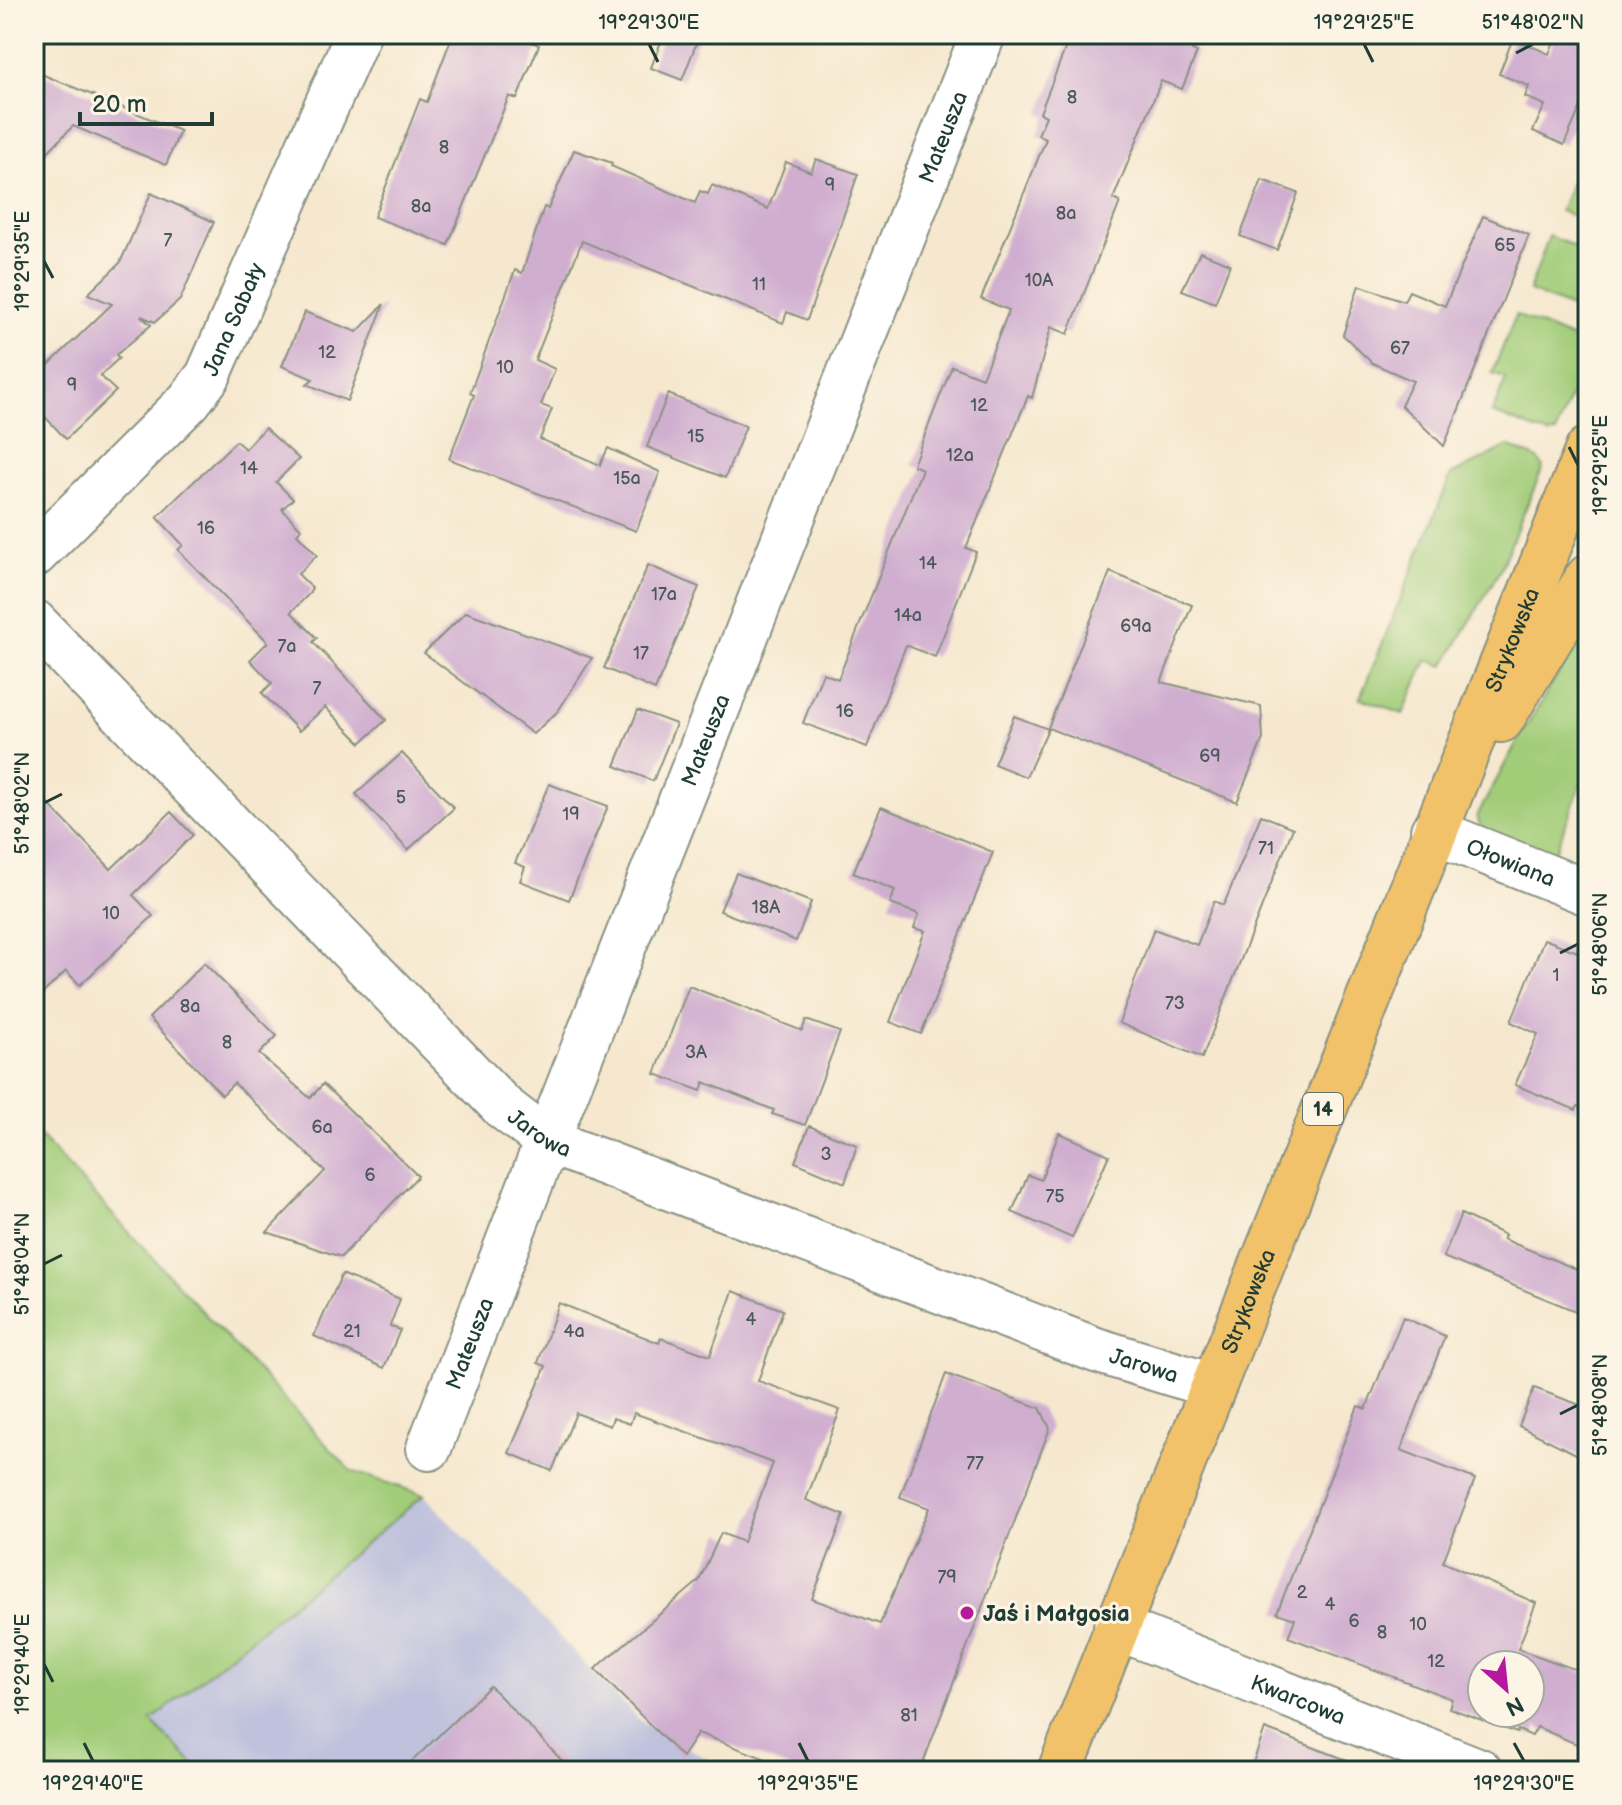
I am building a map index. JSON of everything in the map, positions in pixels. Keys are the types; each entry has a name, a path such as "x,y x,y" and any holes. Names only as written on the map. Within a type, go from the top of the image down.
{"main road":[{"name":"Strykowska","path":"1060,1771 1588,449"},
{"name":"Strykowska","path":"1433,831 1588,577"}],"street":[{"name":"Jana Sabały","path":"34,555 189,401 208,376 358,34"},
{"name":"Mateusza","path":"429,1448 983,34"},
{"name":"Jarowa","path":"34,622 503,1107 547,1141 1096,1350 1212,1386"},
{"name":"Ołowiana","path":"1433,831 1588,893"},
{"name":"Kwarcowa","path":"1116,1627 1480,1771"}],"shaded area":[{"path":"424,1495 638,1719 728,1771 199,1771 151,1721"}],"green space":[{"path":"1572,180 1588,186 1588,222 1560,211"},
{"path":"1549,236 1588,252 1588,315 1529,291"},
{"path":"1516,315 1583,343 1588,351 1556,433 1549,435 1492,413 1506,378 1492,373"},
{"path":"1508,446 1538,459 1543,467 1500,570 1444,666 1427,660 1403,714 1360,698 1451,475"},
{"path":"1588,625 1588,767 1551,862 1481,828 1477,816 1518,740"},
{"path":"34,1130 351,1471 424,1495 151,1721 200,1771 34,1771"}],"building":[{"path":"453,34 512,34 539,45 517,99 509,96 448,245 374,217 420,99 427,102"},
{"path":"664,34 700,34 682,80 651,68"},
{"path":"1071,34 1198,34 1192,50 1197,52 1182,89 1161,81 1113,199 1120,202 1068,334 1051,327 1032,398 1028,396 966,548 976,552 935,657 906,645 867,747 803,723 823,673 838,679 922,469 913,465 952,366 982,378 1009,310 981,299 1046,139 1038,135 1046,116 1040,113"},
{"path":"1557,34 1588,34 1588,90 1564,145 1533,131 1545,105 1525,97 1529,86 1499,74 1513,38 1549,54"},
{"path":"34,71 180,131 166,165 73,126 34,166"},
{"path":"574,150 612,163 611,166 695,203 700,191 708,194 712,185 768,209 786,162 811,172 816,159 858,174 807,320 787,312 783,323 582,241 535,360 555,369 541,405 552,409 540,439 600,465 608,448 660,472 636,531 449,459 474,395 470,393 515,270 522,273 544,207 548,209"},
{"path":"1262,180 1298,193 1277,250 1240,236"},
{"path":"151,193 214,222 180,300 155,322 141,316 151,325 116,355 119,358 100,376 116,391 66,439 34,405 34,379 112,304 88,294 120,263"},
{"path":"1483,216 1529,235 1444,446 1401,405 1413,381 1372,363 1343,335 1359,285 1404,301 1409,291 1445,306"},
{"path":"1200,252 1230,264 1215,303 1182,290"},
{"path":"384,304 347,401 307,384 313,379 282,366 305,312 357,332"},
{"path":"668,394 746,426 725,478 647,447"},
{"path":"265,428 299,459 276,482 293,499 282,509 301,529 297,534 317,555 298,574 312,588 291,612 317,638 313,642 386,720 361,743 325,707 299,731 262,693 272,683 250,660 268,642 178,550 183,545 157,517 236,441 245,449"},
{"path":"648,565 699,587 655,690 604,668"},
{"path":"1110,572 1192,605 1161,682 1261,706 1263,739 1237,802 1048,728"},
{"path":"466,612 592,658 558,711 533,734 424,653"},
{"path":"638,710 676,724 653,781 615,766"},
{"path":"1014,716 1048,729 1026,777 994,764"},
{"path":"402,753 454,808 408,850 356,794"},
{"path":"549,784 608,806 569,900 520,881 525,867 515,863"},
{"path":"34,789 111,869 171,812 193,835 133,895 153,916 80,985 66,971 34,1002"},
{"path":"881,807 993,852 921,1034 890,1022 925,931 914,928 919,914 890,904 895,890 853,873"},
{"path":"1261,815 1293,828 1202,1058 1119,1023 1154,929 1197,945 1214,901 1223,905 1225,902"},
{"path":"736,873 811,902 796,941 720,911"},
{"path":"1544,939 1588,956 1588,1111 1578,1106 1576,1110 1515,1085 1538,1034 1511,1022"},
{"path":"204,963 277,1036 259,1054 310,1098 323,1084 418,1176 341,1257 267,1232 325,1171 234,1083 222,1095 149,1018"},
{"path":"689,986 802,1031 806,1020 840,1032 805,1125 772,1114 774,1110 704,1082 701,1091 655,1074"},
{"path":"809,1126 857,1145 845,1183 795,1162"},
{"path":"1059,1133 1109,1155 1072,1238 1012,1212 1028,1175 1041,1180"},
{"path":"1461,1214 1505,1235 1503,1239 1588,1274 1588,1316 1443,1257"},
{"path":"342,1274 400,1299 390,1326 400,1330 384,1368 314,1336"},
{"path":"733,1291 783,1310 758,1381 840,1410 806,1500 844,1515 812,1599 880,1624 929,1508 900,1497 946,1374 1040,1408 1050,1428 920,1771 797,1771 698,1733 682,1757 595,1669 699,1581 721,1533 743,1542 773,1463 634,1413 630,1424 613,1418 610,1426 576,1413 552,1471 509,1453 546,1366 538,1363 559,1303 659,1343 661,1338 710,1356"},
{"path":"1403,1317 1445,1336 1401,1450 1475,1479 1443,1562 1536,1603 1518,1649 1466,1649 1466,1714 1449,1708 1452,1699 1288,1637 1295,1619 1277,1613 1358,1406 1366,1409"},
{"path":"1534,1388 1588,1408 1588,1460 1519,1426"},
{"path":"1546,1659 1588,1674 1588,1749 1542,1729 1546,1729"},
{"path":"490,1686 572,1771 402,1771"},
{"path":"1265,1729 1368,1768 1368,1771 1250,1771"},
{"path":"1506,1729 1536,1729 1532,1736 1518,1730 1517,1733"}],"place":[{"name":"Jaś i Małgosia","path":"967,1613"}]}
